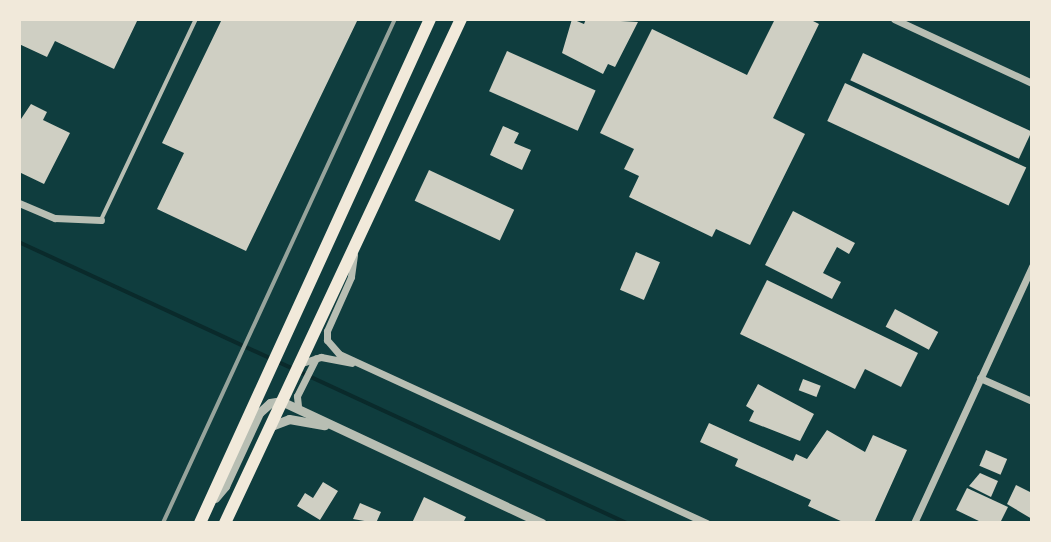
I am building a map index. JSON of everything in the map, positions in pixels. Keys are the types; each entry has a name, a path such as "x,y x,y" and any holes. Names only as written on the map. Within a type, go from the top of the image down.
{"highway":[{"path":"200,523 430,19"},
{"path":"225,523 289,384 307,360 354,241 461,19"}],"street":[{"path":"894,19 1032,83"},
{"path":"19,203 55,218 101,220"},
{"path":"354,241 353,272 327,335 334,350 359,365 707,523"},
{"path":"914,523 1032,266"},
{"path":"298,406 297,397 307,360 359,365"},
{"path":"980,378 1032,401"},
{"path":"207,508 225,486 259,413 270,403 281,401 298,406 333,427 542,523"},
{"path":"268,429 289,419 333,427"}],"lane":[{"path":"101,220 196,19"}],"building":[{"path":"19,19 138,19 114,69 55,41 47,57 19,44"},
{"path":"222,19 358,19 246,251 157,209 184,153 162,143"},
{"path":"572,19 584,24 586,19 638,22 615,67 608,64 603,74 562,53"},
{"path":"775,19 809,19 819,24 773,118 805,134 750,245 716,229 712,237 629,197 639,176 624,169 634,149 600,133 652,29 747,75"},
{"path":"507,51 596,90 578,131 489,91"},
{"path":"863,53 1032,132 1019,159 850,80"},
{"path":"845,83 1026,168 1009,206 827,121"},
{"path":"31,104 47,112 43,120 70,133 44,184 19,172 19,122"},
{"path":"503,126 519,133 514,143 531,150 522,170 490,155"},
{"path":"429,170 514,210 500,241 415,201"},
{"path":"793,211 855,243 849,254 837,247 823,273 841,282 832,299 765,265"},
{"path":"636,252 660,262 644,300 620,290"},
{"path":"767,280 918,353 901,387 865,369 855,389 740,334"},
{"path":"895,309 938,332 929,350 886,327"},
{"path":"803,379 821,386 816,397 799,390"},
{"path":"758,384 814,414 800,441 749,421 754,411 746,406"},
{"path":"709,423 793,461 796,454 807,459 827,430 865,452 873,435 907,450 874,523 845,523 808,506 811,500 735,466 738,459 700,442"},
{"path":"986,450 1007,459 1001,475 979,466"},
{"path":"980,473 998,481 991,497 969,486"},
{"path":"323,482 338,491 320,520 297,506 305,493 313,498"},
{"path":"1016,485 1032,493 1032,519 1007,504"},
{"path":"967,488 1008,507 1000,523 983,523 956,510"},
{"path":"424,497 466,517 463,523 412,523"},
{"path":"360,503 381,512 376,523 353,519"}],"waterway":[{"path":"19,242 627,523"}],"railway":[{"path":"163,523 395,19"}]}
